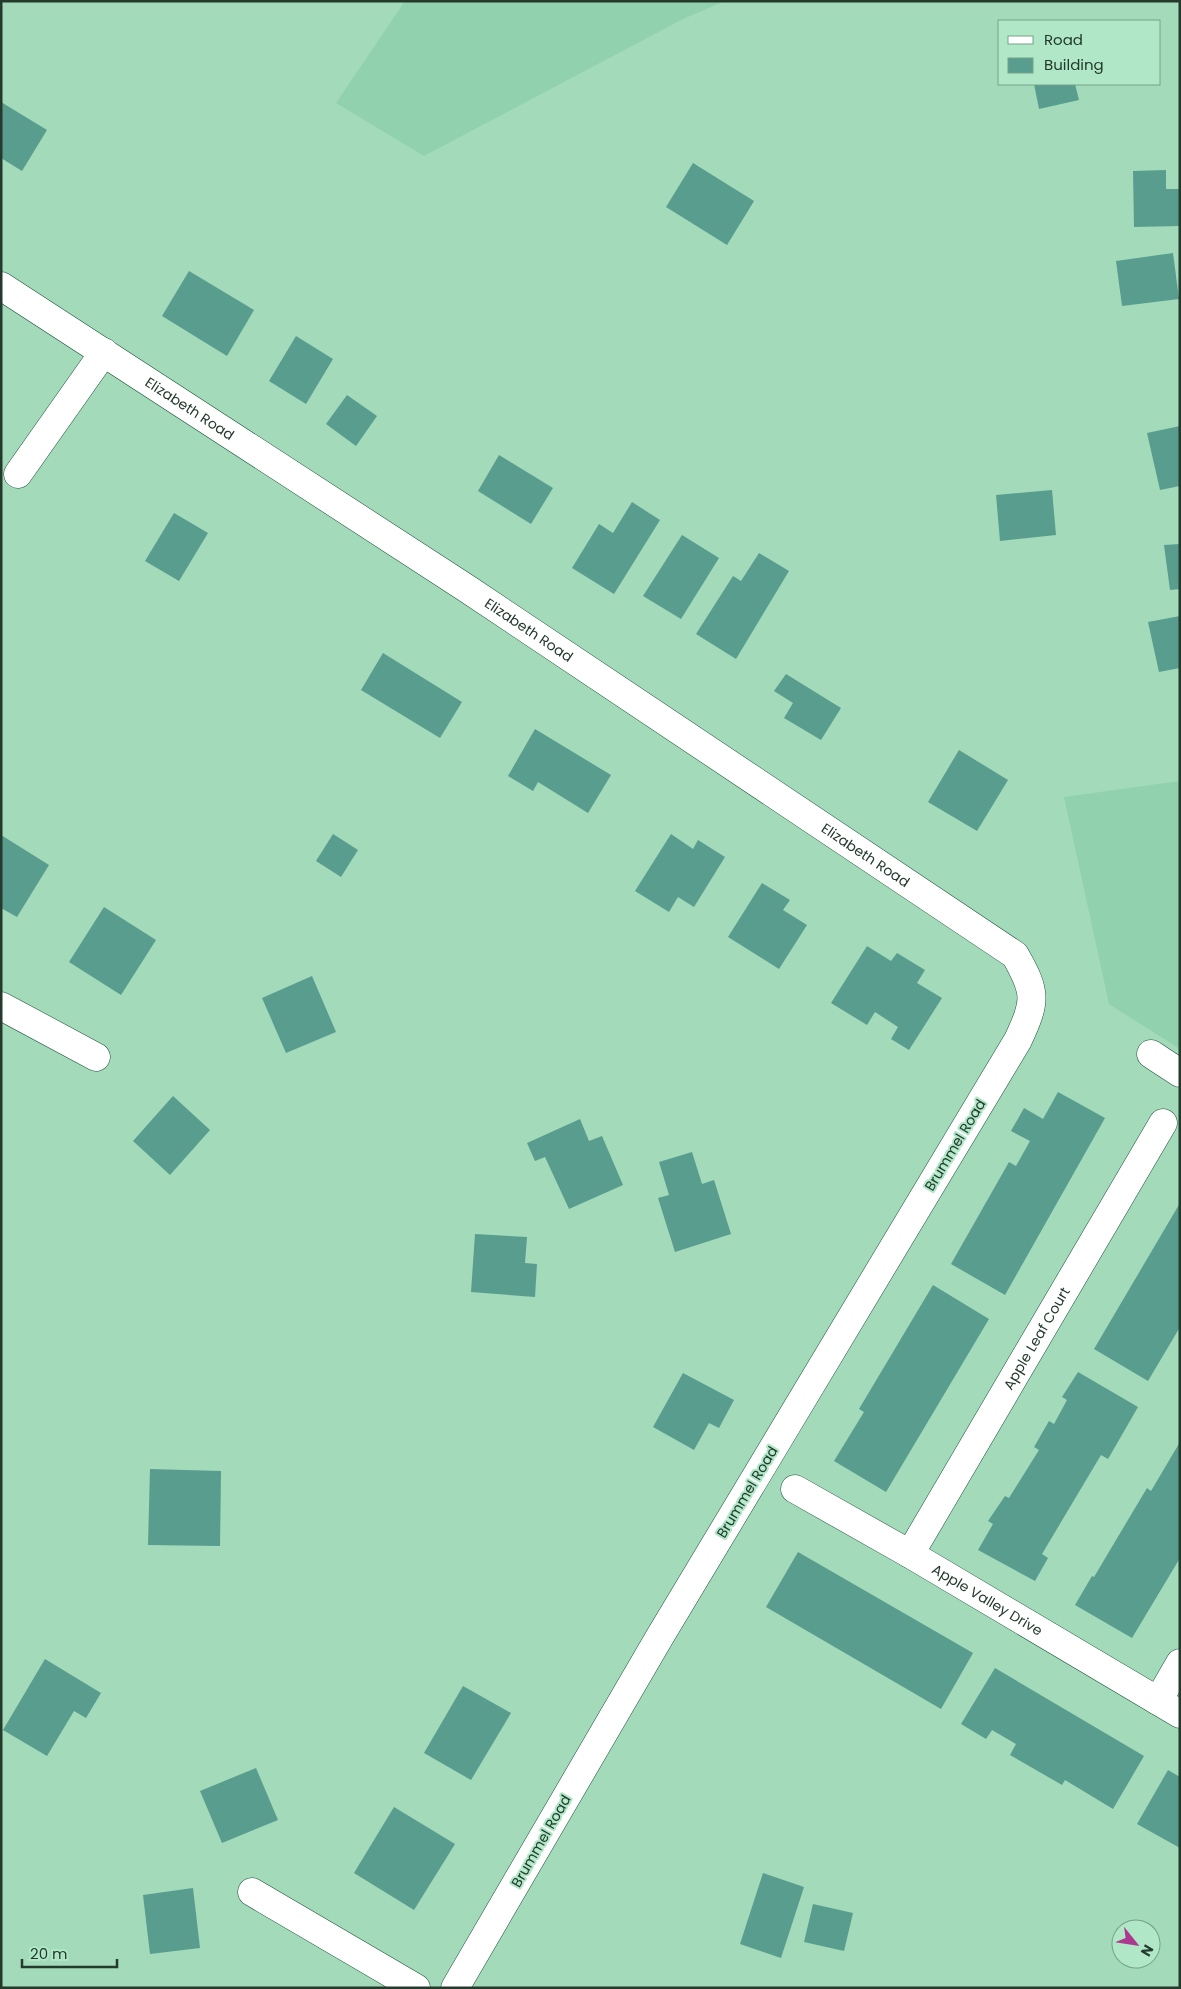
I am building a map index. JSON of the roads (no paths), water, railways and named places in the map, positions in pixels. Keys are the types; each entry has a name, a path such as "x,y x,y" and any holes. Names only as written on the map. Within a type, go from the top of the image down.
{"street":[{"name":"Elizabeth Road","path":"1,286 466,588 1015,955 1029,979 1032,995"},
{"path":"18,474 104,352"},
{"name":"Brummel Road","path":"455,1988 659,1638 1018,1040 1030,1015 1032,995"},
{"path":"3,1010 96,1057"},
{"path":"1151,1054 1180,1073"},
{"name":"Apple Leaf Court","path":"910,1554 1163,1123"},
{"name":"Apple Valley Drive","path":"796,1489 1169,1707"},
{"path":"1169,1707 1180,1663"},
{"path":"252,1892 416,1988"}]}
